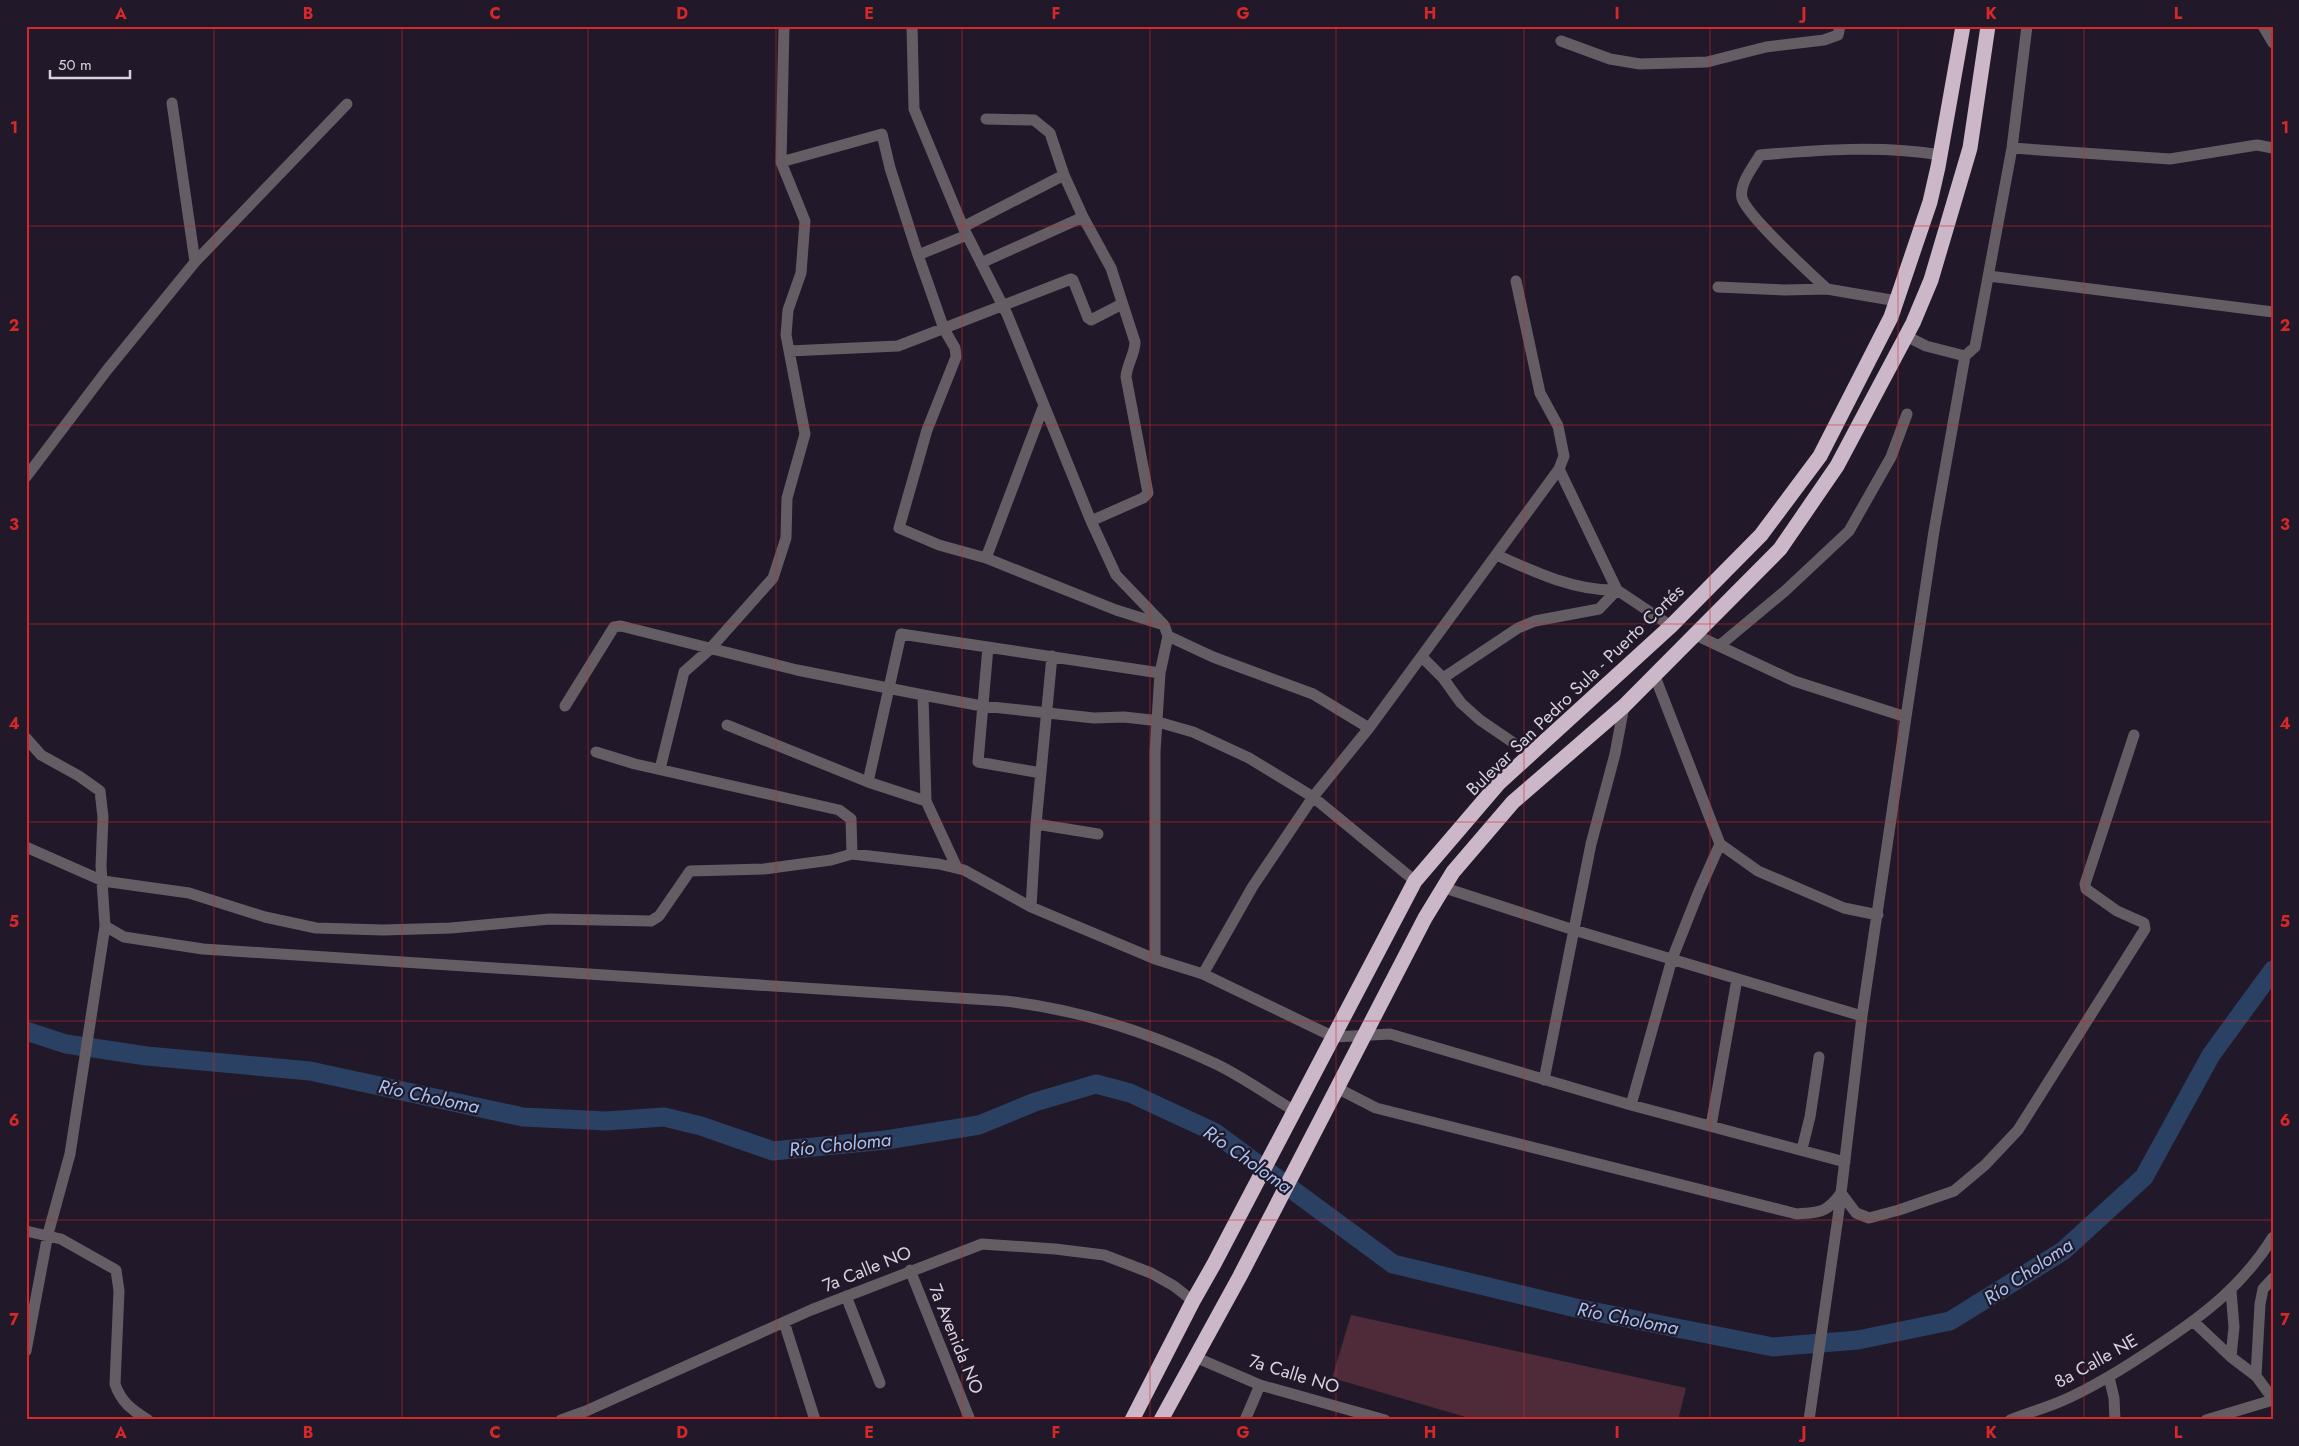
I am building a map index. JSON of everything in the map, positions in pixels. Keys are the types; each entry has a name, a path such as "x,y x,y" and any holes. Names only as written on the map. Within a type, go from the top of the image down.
{"highway":[{"name":"Bulevar San Pedro Sula - Puerto Cortés","path":"1132,1420 1192,1301 1214,1264 1415,881 1498,784 1671,626 1761,535 1820,456 1897,301 1930,202 1941,155 1963,26"},
{"path":"1161,1420 1315,1135 1364,1035 1426,918 1454,872 1513,802 1624,706 1780,549 1837,466 1906,336 1931,280 1970,148 1988,26"}],"street":[{"path":"660,769 684,672 709,650 773,578 786,538 787,498 805,434 786,335 788,310 801,273 805,221 781,162 784,26"},
{"path":"912,26 914,109 965,231 1003,306 1091,521 1116,575 1166,630"},
{"path":"1561,41 1610,59 1640,64 1707,62 1766,48 1824,40 1838,35 1840,26"},
{"path":"1809,1420 1837,1225 1862,1016 1934,531 1965,356 1975,347 1989,276 2012,148 2026,26"},
{"path":"2263,26 2273,43"},
{"path":"172,103 196,262"},
{"path":"26,476 107,370 196,262 347,104"},
{"path":"986,118 1034,120 1050,133 1064,175 1083,217 1111,268 1135,342 1135,350 1127,368 1126,377 1148,493 1143,498 1091,521"},
{"path":"781,162 882,134 890,168 918,255 944,329 955,348 956,357 927,430 898,528 939,545 986,558 1166,630 1214,658 1313,694 1369,728"},
{"path":"2012,148 2170,158 2257,145 2273,148"},
{"path":"1827,289 1806,270 1749,210 1742,198 1742,187 1760,155 1814,151 1910,150 1941,155"},
{"path":"918,255 965,231 1064,175"},
{"path":"982,264 1083,217"},
{"path":"1989,276 2273,312"},
{"path":"789,351 898,346 1071,280 1073,280 1088,318 1091,320 1122,304"},
{"path":"1203,974 1252,886 1313,797 1369,728 1559,469 1564,456 1558,426 1540,393 1516,281"},
{"path":"1718,287 1827,289 1897,301"},
{"path":"1906,336 1926,346 1965,356"},
{"path":"986,558 1044,404"},
{"path":"1719,646 1785,591 1849,531 1891,457 1907,414"},
{"path":"1559,469 1617,590"},
{"path":"1497,555 1534,573 1588,588 1617,590 1671,626"},
{"path":"1443,678 1518,628 1535,620 1599,608 1617,590"},
{"path":"565,706 614,627 621,626 709,650 890,689 982,706 1094,718 1124,717 1157,722 1193,732 1249,758 1313,797 1415,881"},
{"path":"1155,959 1155,752 1160,674 1166,630"},
{"path":"868,782 901,634 1160,674"},
{"path":"1696,635 1794,681 1906,716"},
{"path":"988,647 978,762 1041,773"},
{"path":"1031,907 1036,824 1052,656"},
{"path":"1422,657 1443,678 1461,703 1480,720 1530,754"},
{"path":"1654,674 1720,844 1758,871 1844,908 1878,915"},
{"path":"923,695 926,801 957,868"},
{"path":"1544,1080 1591,844 1615,754 1624,706"},
{"path":"726,725 868,782 926,801"},
{"path":"1841,1193 1856,1213 1869,1218 1954,1191 1986,1165 2018,1130 2145,929 2144,924 2118,911 2086,889 2085,884 2134,734"},
{"path":"26,738 40,754 79,776 100,791 104,817 101,866 104,926 70,1154 48,1234 26,1351"},
{"path":"596,752 635,764 839,810 852,819 852,854"},
{"path":"1036,824 1098,834"},
{"path":"1631,1105 1672,959 1720,844"},
{"path":"26,847 103,880 189,893 265,917 316,928 383,930 451,928 550,919 651,921 659,916 690,871 764,869 831,860 852,854 957,868 1031,907 1155,959 1203,974 1334,1036 1390,1034 1631,1105 1845,1162"},
{"path":"1445,888 1574,930 1862,1016"},
{"path":"104,926 124,937 202,949 453,964 1044,1006 1158,1040 1217,1065 1292,1117"},
{"path":"1711,1126 1737,979"},
{"path":"1802,1149 1810,1117 1819,1057"},
{"path":"1337,1088 1376,1108 1798,1214 1817,1212 1832,1207 1841,1193"},
{"path":"26,1231 61,1238 116,1270 119,1291 115,1384 119,1395 130,1408 148,1420"},
{"name":"8a Calle NE","path":"2010,1420 2063,1400 2109,1377 2194,1322 2231,1291 2249,1271 2273,1237"},
{"name":"7a Calle NO","path":"561,1420 846,1296 982,1244 1055,1249 1104,1255 1151,1273 1174,1286 1192,1301"},
{"name":"7a Avenida NO","path":"910,1270 969,1420"},
{"path":"2256,1376 2260,1304 2263,1289 2273,1278"},
{"path":"2230,1356 2234,1327 2231,1291"},
{"path":"846,1296 880,1383"},
{"path":"784,1322 815,1420"},
{"path":"2194,1322 2230,1356 2256,1376 2273,1399 2206,1420"},
{"name":"7a Calle NO","path":"1195,1357 1260,1384 1385,1420"},
{"path":"2109,1377 2114,1398 2115,1420"},
{"path":"1245,1420 1260,1384"}],"shaded area":[{"path":"1351,1315 1686,1388 1678,1420 1476,1420 1332,1378"}],"waterway":[{"name":"Río Choloma","path":"26,1031 66,1044 147,1056 310,1071 523,1117 606,1121 664,1117 701,1126 773,1151 886,1140 979,1125 1035,1102 1096,1084 1130,1093 1214,1132 1393,1264 1576,1308 1773,1347 1858,1340 1950,1321 2063,1251 2144,1177 2211,1055 2273,970"}]}
